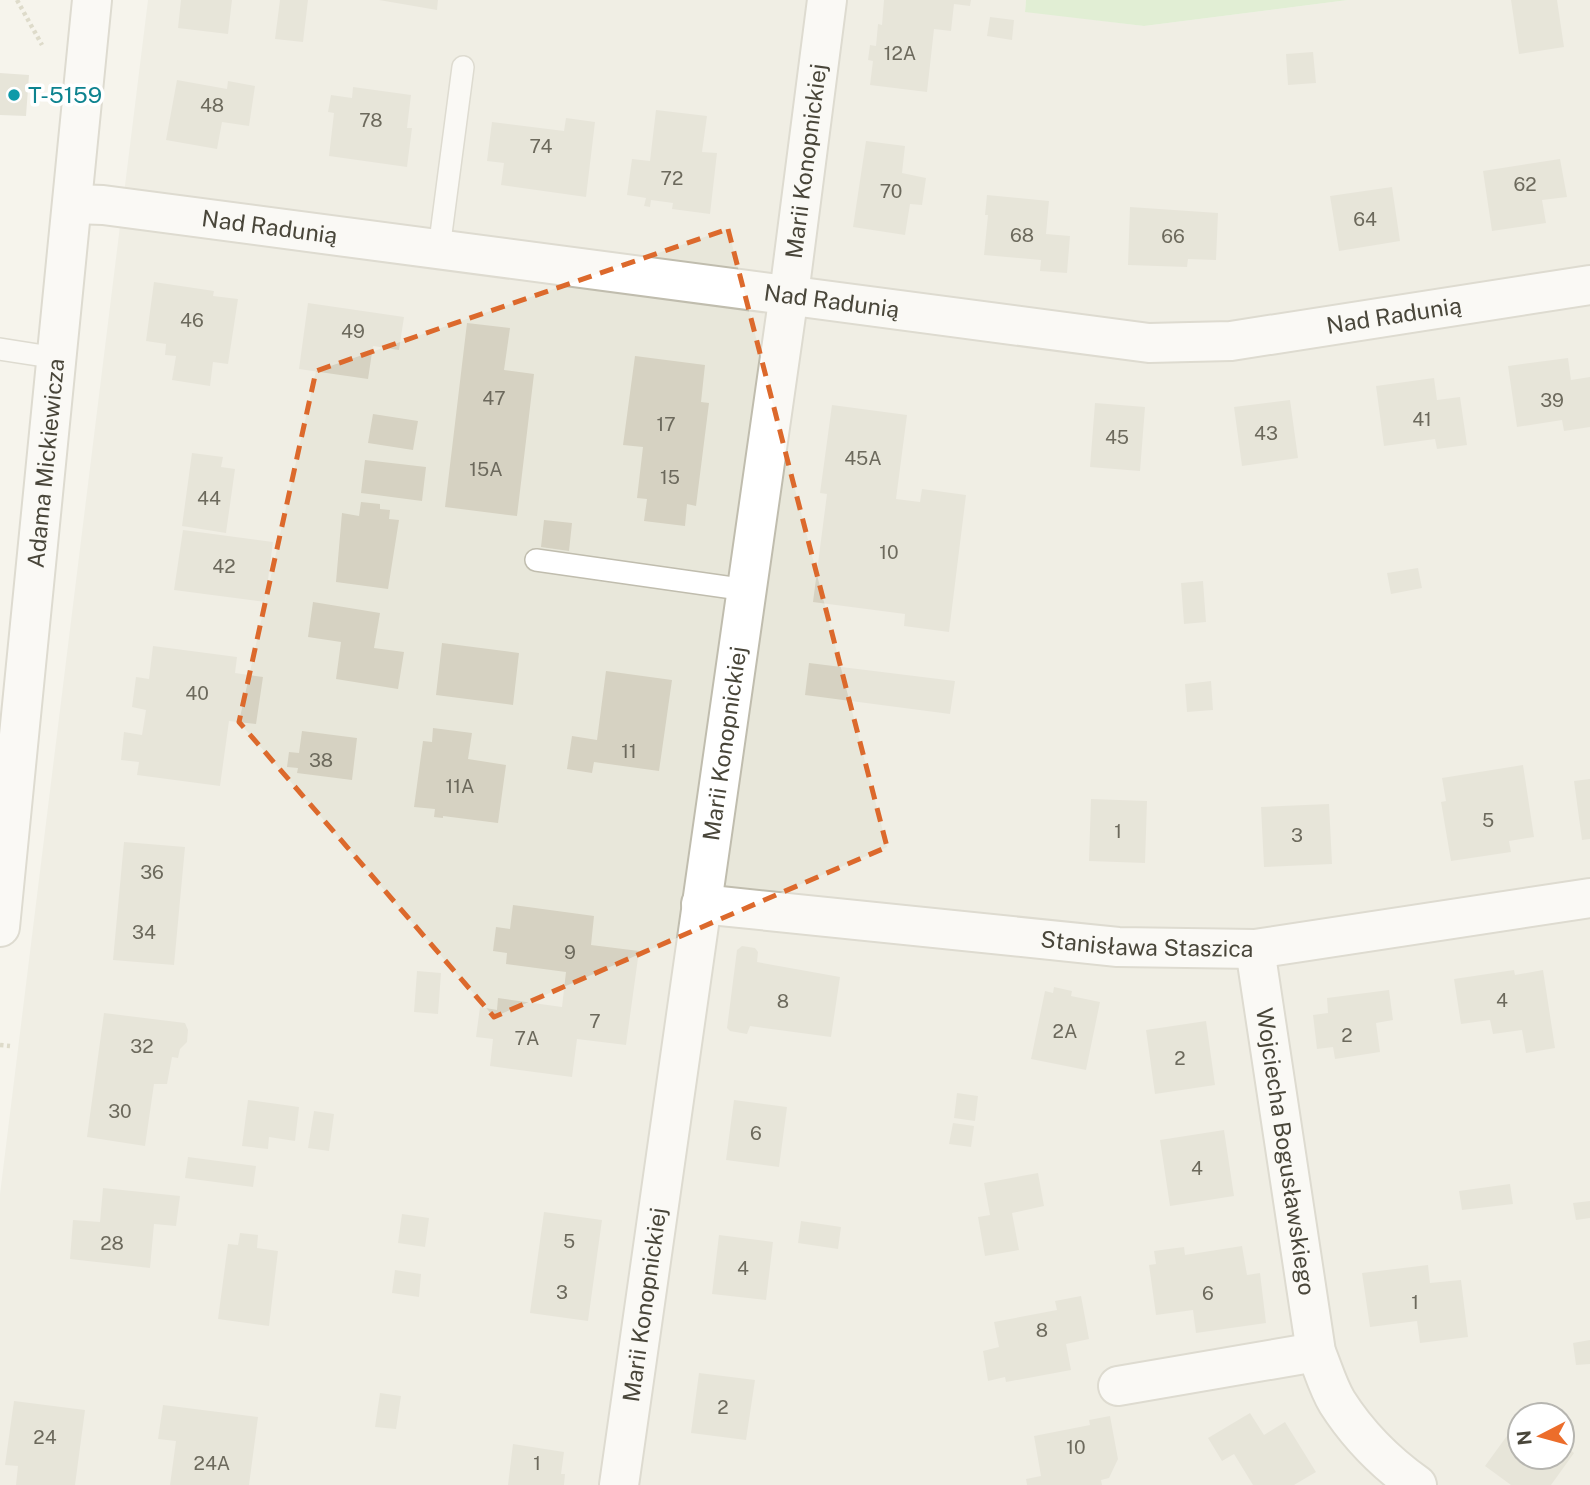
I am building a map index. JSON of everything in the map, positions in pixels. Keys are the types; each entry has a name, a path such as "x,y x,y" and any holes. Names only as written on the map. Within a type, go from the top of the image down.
{"street":[{"name":"Adama Mickiewicza","path":"0,927 92,0"},
{"name":"Marii Konopnickiej","path":"620,1485 789,295 827,0"},
{"name":"Nad Radunią","path":"73,204 103,205 439,248 1149,343 1231,341 1590,285"},
{"name":"Stanisława Staszica","path":"701,904 1118,947 1255,949 1590,898"},
{"name":"Wojciecha Bogusławskiego","path":"1255,949 1316,1352 1337,1401 1360,1432 1399,1472 1417,1485"},
{"path":"1118,1386 1316,1352"}],"lane":[{"path":"439,248 463,67"},
{"path":"0,349 57,358"},
{"path":"536,560 747,590"}],"path":[{"path":"0,1045 10,1046"}],"highlighted area":[{"path":"728,229 887,847 494,1017 239,722 316,371"}],"shaded area":[{"path":"148,0 1026,0 1025,11 1144,26 1348,0 1590,0 1590,1485 0,1485 0,1194"}],"green space":[{"path":"1026,0 1348,0 1144,26 1025,12"}],"building":[{"path":"181,0 232,0 228,34 178,28"},
{"path":"280,0 308,0 303,42 275,39"},
{"path":"379,0 438,0 437,10"},
{"path":"884,0 971,0 970,6 954,4 951,31 934,29 927,92 870,85 873,61 868,60 870,45 876,46 878,24 882,25"},
{"path":"1511,0 1557,0 1564,47 1519,54"},
{"path":"990,17 1014,20 1012,40 987,36"},
{"path":"1313,52 1316,83 1288,85 1286,54"},
{"name":"T-5159","path":"0,73 29,75 26,116 0,115"},
{"path":"177,80 227,89 228,81 255,86 249,126 222,122 217,149 166,140"},
{"path":"353,87 411,95 407,128 412,128 407,167 329,156 334,113 328,112 331,95 352,98"},
{"path":"656,110 707,116 702,152 717,153 710,214 672,209 673,203 651,200 650,207 644,206 646,198 627,195 632,159 650,161"},
{"path":"566,118 595,122 586,197 501,185 504,163 487,161 492,122 564,131"},
{"path":"866,141 905,146 902,173 926,178 922,205 910,204 905,235 853,227"},
{"path":"1560,159 1567,197 1542,200 1546,223 1492,231 1483,171"},
{"path":"1392,187 1400,241 1339,251 1330,196"},
{"path":"987,195 1049,201 1046,234 1070,236 1067,273 1040,271 1041,260 984,255"},
{"path":"1130,207 1218,213 1216,260 1188,259 1187,267 1128,265"},
{"path":"154,282 214,291 213,296 238,299 228,364 213,362 210,386 172,380 176,356 165,355 166,344 146,341"},
{"path":"308,303 404,317 399,350 373,346 368,379 299,369"},
{"path":"467,323 510,328 504,370 534,374 517,516 445,507"},
{"path":"635,356 705,365 701,402 709,403 696,506 687,504 685,526 644,521 647,499 637,498 643,447 623,445"},
{"path":"1568,358 1571,380 1590,377 1590,427 1564,431 1562,420 1517,427 1508,366"},
{"path":"1434,378 1437,400 1460,397 1467,445 1437,449 1435,439 1384,446 1376,386"},
{"path":"1290,400 1298,458 1242,466 1234,407"},
{"path":"1095,403 1145,407 1140,471 1090,467"},
{"path":"832,405 907,415 896,499 920,502 922,489 966,495 949,632 904,626 905,614 813,602 827,494 820,493"},
{"path":"373,414 418,421 413,450 368,443"},
{"path":"192,453 223,457 221,467 235,469 226,533 182,526"},
{"path":"365,460 426,467 422,501 361,493"},
{"path":"361,502 380,504 380,509 390,510 389,519 399,520 388,589 336,582 342,513 359,516"},
{"path":"544,520 572,523 569,551 541,547"},
{"path":"183,530 273,542 265,602 174,590"},
{"path":"1418,568 1422,588 1391,594 1387,573"},
{"path":"1203,581 1206,622 1184,624 1181,583"},
{"path":"313,602 380,613 374,648 404,652 398,689 336,679 341,642 308,637"},
{"path":"442,643 519,653 513,705 436,695"},
{"path":"153,646 237,657 235,673 263,677 256,724 229,721 220,786 137,775 139,762 121,760 124,732 142,735 146,710 132,707 136,677 149,679"},
{"path":"809,663 955,681 950,714 805,695"},
{"path":"606,671 672,680 659,771 594,762 592,773 567,769 572,736 597,740"},
{"path":"1211,681 1213,710 1187,712 1185,684"},
{"path":"433,728 472,733 468,759 506,765 498,823 434,817 435,809 414,807 423,741 432,742"},
{"path":"302,731 357,738 352,780 297,773 298,768 287,767 289,752 299,753"},
{"path":"1523,765 1534,837 1509,841 1511,852 1451,861 1441,802 1446,801 1442,778"},
{"path":"1590,779 1590,839 1582,840 1574,781"},
{"path":"1091,799 1147,801 1145,863 1089,861"},
{"path":"1329,804 1332,864 1264,867 1261,807"},
{"path":"124,842 185,847 174,965 113,960"},
{"path":"513,905 594,916 591,945 639,951 626,1045 577,1039 572,1077 490,1066 493,1039 476,1037 480,1007 497,1010 498,998 562,1007 566,972 506,964 507,953 493,951 496,927 510,929"},
{"path":"742,946 755,948 758,952 757,962 840,977 831,1037 750,1026 747,1034 727,1028 737,950"},
{"path":"1514,970 1515,975 1543,970 1555,1048 1526,1053 1522,1030 1493,1034 1490,1020 1461,1024 1454,979"},
{"path":"417,971 441,973 438,1014 414,1012"},
{"path":"1054,987 1072,991 1071,996 1100,1002 1086,1070 1031,1059 1045,991 1053,993"},
{"path":"1389,990 1393,1020 1376,1023 1380,1052 1335,1059 1333,1047 1317,1049 1313,1015 1328,1013 1327,998"},
{"path":"104,1013 185,1023 188,1030 187,1042 180,1049 178,1058 172,1057 167,1084 154,1084 145,1146 87,1137"},
{"path":"1206,1021 1215,1085 1155,1094 1146,1030"},
{"path":"957,1093 978,1096 975,1121 954,1118"},
{"path":"248,1100 299,1107 295,1141 269,1137 268,1149 242,1146"},
{"path":"734,1100 787,1107 779,1167 726,1160"},
{"path":"314,1111 334,1114 329,1151 308,1148"},
{"path":"953,1123 974,1126 971,1147 949,1144"},
{"path":"1224,1130 1234,1196 1170,1206 1160,1140"},
{"path":"188,1157 256,1166 253,1187 185,1178"},
{"path":"1038,1173 1044,1206 1012,1213 1019,1250 985,1256 978,1217 990,1215 984,1183"},
{"path":"1510,1184 1513,1204 1462,1210 1459,1191"},
{"path":"103,1188 180,1196 176,1226 154,1224 150,1268 70,1259 73,1220 100,1222"},
{"path":"1590,1201 1590,1218 1576,1220 1573,1203"},
{"path":"544,1212 602,1220 588,1321 530,1313"},
{"path":"402,1214 429,1218 425,1247 398,1243"},
{"path":"801,1221 841,1227 838,1249 798,1243"},
{"path":"240,1233 258,1235 257,1248 278,1251 269,1326 218,1319 228,1244 238,1245"},
{"path":"719,1235 773,1242 766,1300 712,1294"},
{"path":"1242,1246 1247,1275 1260,1273 1266,1323 1196,1333 1193,1310 1156,1315 1149,1265 1156,1264 1154,1251 1184,1247 1185,1255"},
{"path":"1428,1265 1430,1283 1461,1280 1468,1337 1420,1343 1417,1321 1370,1327 1362,1273"},
{"path":"395,1270 421,1274 419,1297 392,1293"},
{"path":"1081,1296 1089,1339 1066,1344 1071,1370 1006,1382 1005,1377 988,1381 983,1351 999,1347 994,1322 1057,1310 1055,1301"},
{"path":"1590,1340 1590,1364 1576,1365 1573,1343"},
{"path":"699,1373 755,1380 746,1440 691,1433"},
{"path":"380,1393 401,1396 396,1429 375,1427"},
{"path":"14,1401 85,1410 75,1485 16,1485 18,1466 5,1465"},
{"path":"163,1405 258,1417 249,1485 170,1485 176,1441 158,1439"},
{"path":"1250,1413 1264,1435 1285,1422 1316,1472 1294,1485 1253,1485 1234,1454 1222,1461 1208,1438"},
{"path":"1110,1416 1118,1459 1109,1478 1101,1480 1102,1485 1027,1485 1026,1479 1041,1476 1034,1436 1090,1425 1089,1420"},
{"path":"1506,1437 1506,1471 1561,1471 1551,1485 1511,1485 1485,1466"},
{"path":"513,1444 564,1452 561,1474 565,1474 564,1485 508,1485"}],"place":[{"name":"T-5159","path":"14,95"}]}
